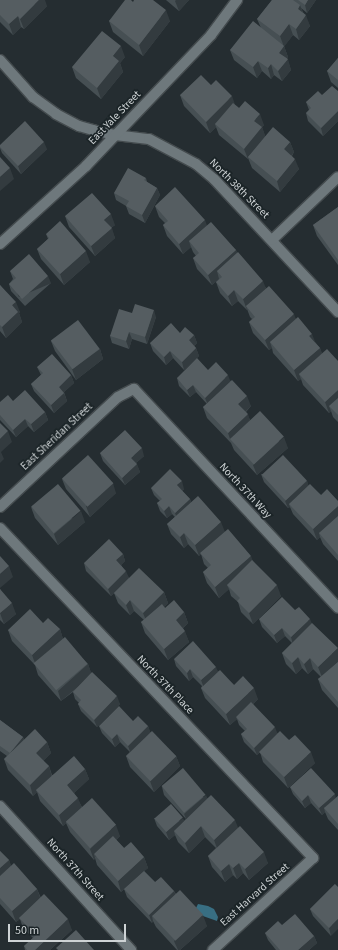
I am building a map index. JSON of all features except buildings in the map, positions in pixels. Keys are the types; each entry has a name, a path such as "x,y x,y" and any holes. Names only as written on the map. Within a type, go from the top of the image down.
{"street":[{"name":"East Yale Street","path":"0,244 86,166 211,35 237,0"},
{"name":"North 38th Street","path":"0,60 33,97 56,114 79,126 114,136 149,139 196,164 214,179 338,312"},
{"path":"272,240 338,177"},
{"name":"East Sheridan Street","path":"0,507 118,397 134,389"},
{"name":"North 37th Way","path":"134,389 338,608"},
{"name":"North 37th Place","path":"0,528 313,858"},
{"name":"North 37th Street","path":"0,806 132,950"},
{"name":"East Harvard Street","path":"213,950 313,858"}],"water":[{"path":"198,904 214,909 218,917 217,921 200,915 196,908"}]}
